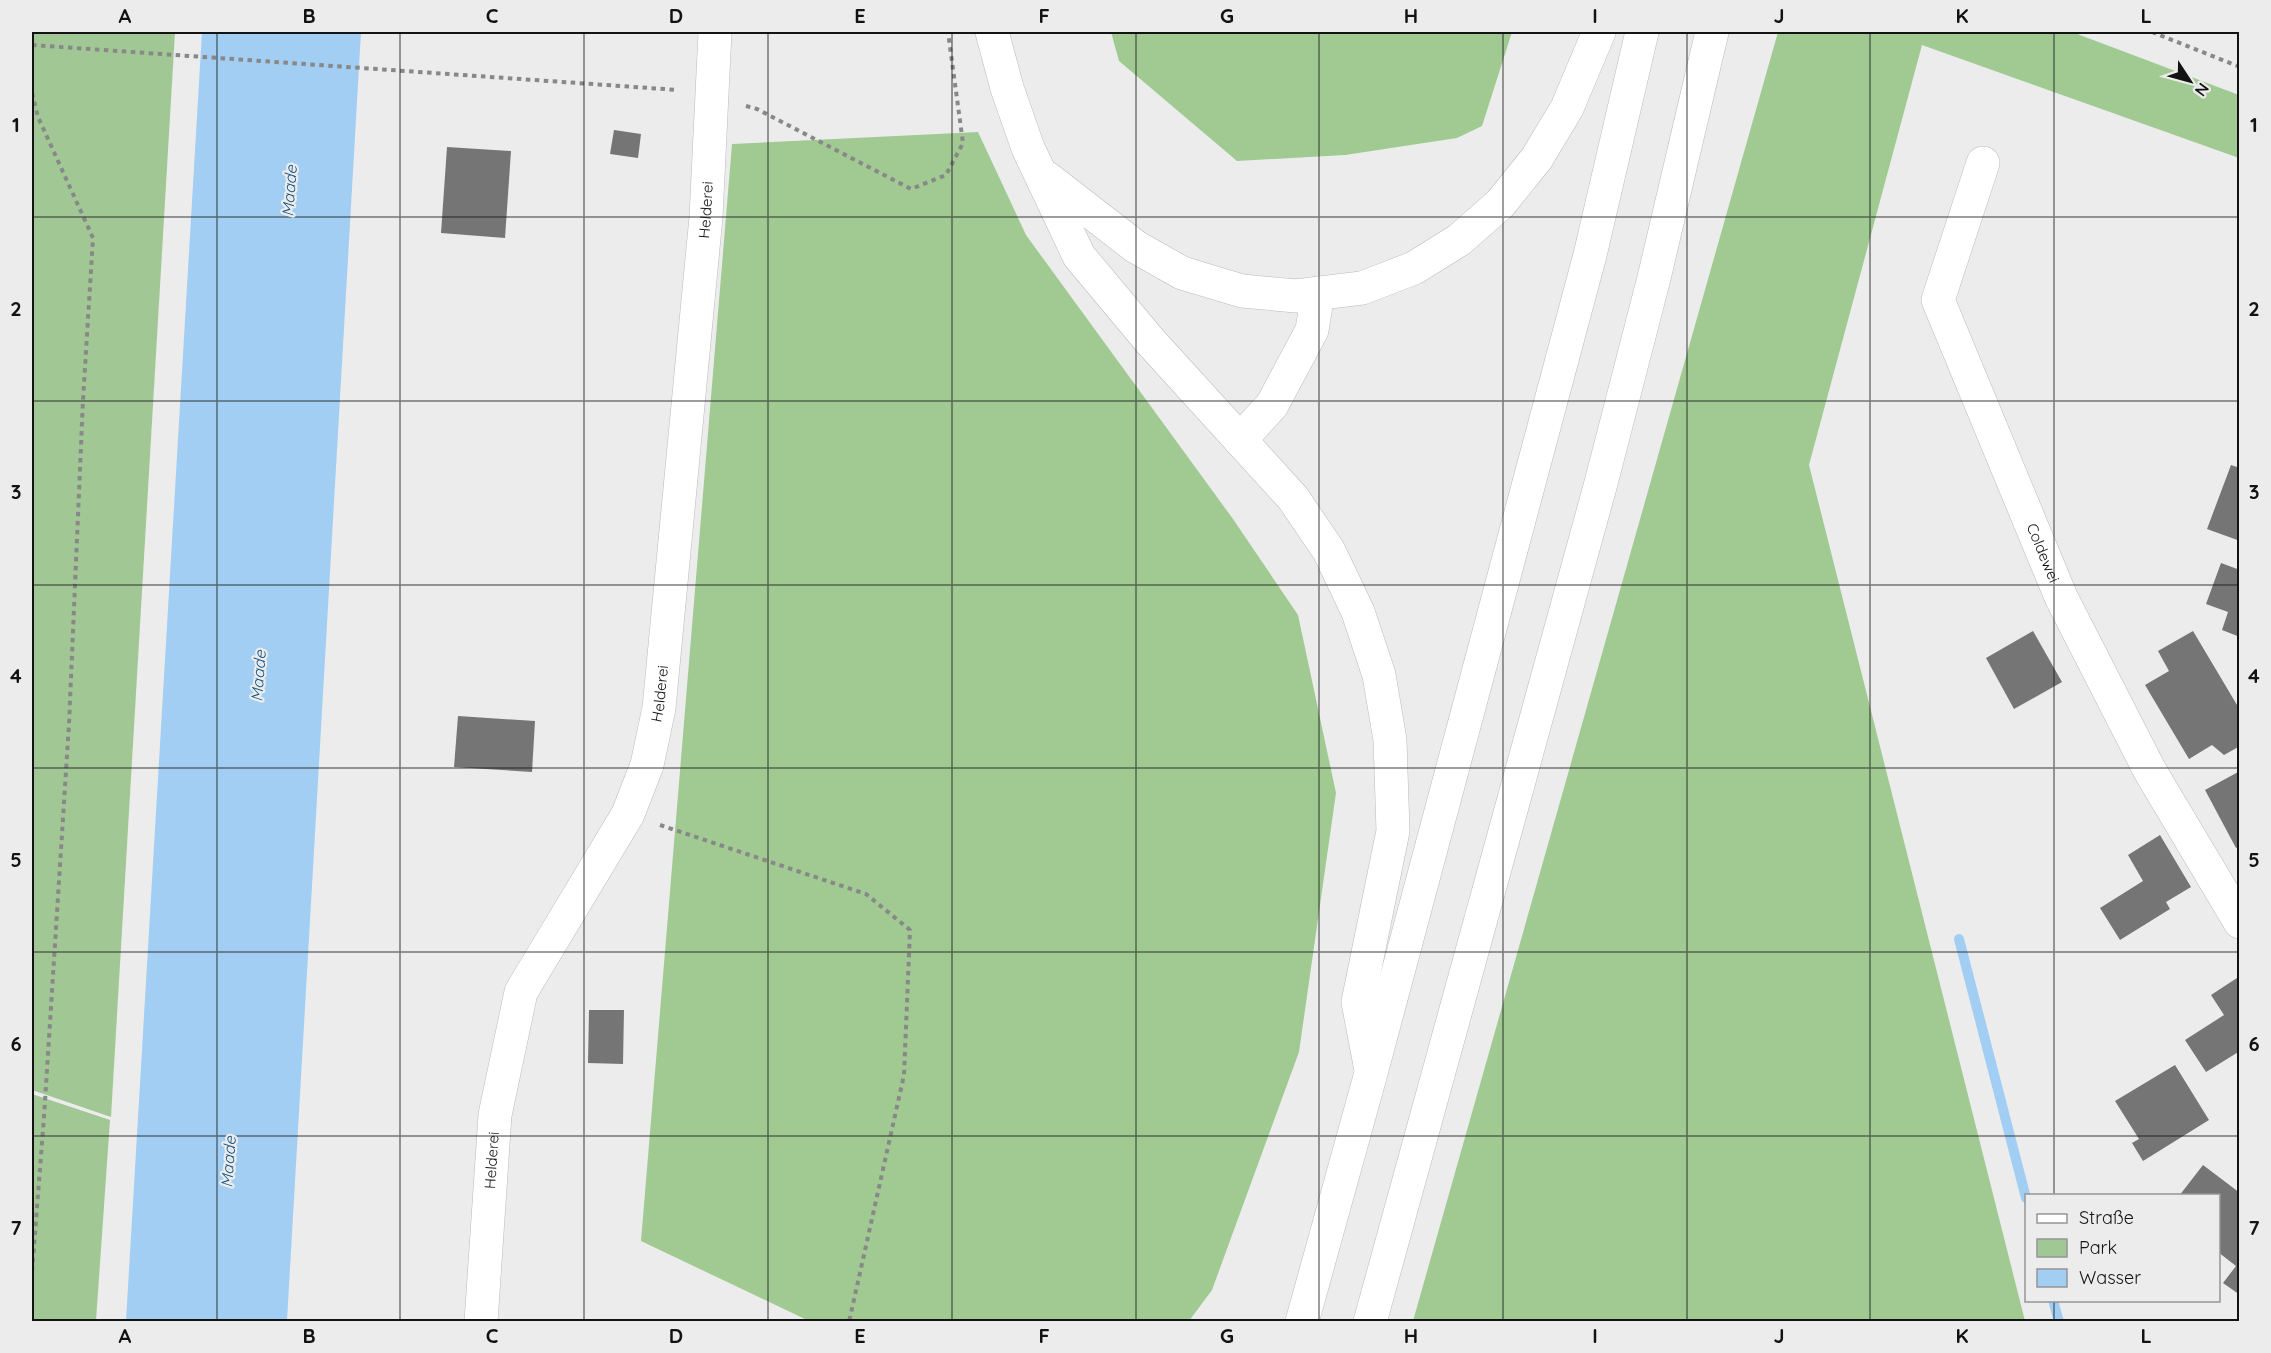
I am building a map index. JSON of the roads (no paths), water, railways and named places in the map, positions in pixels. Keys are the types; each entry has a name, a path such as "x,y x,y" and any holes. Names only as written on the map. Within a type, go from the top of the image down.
{"main road":[{"name":"Helderei","path":"481,1322 495,1114 521,992 628,814 647,765 659,708 704,240 715,32"},
{"path":"992,32 1007,88 1028,148 1079,256 1150,341 1293,498 1329,551 1358,612 1379,675 1390,740 1393,831 1358,1002 1371,1073"},
{"path":"1042,175 1136,247 1182,273 1242,291 1296,296 1362,288 1414,268 1459,240 1500,204 1537,158 1567,108 1599,32"},
{"path":"1302,1322 1590,255 1641,32"},
{"path":"1370,1322 1601,483 1654,278 1712,32"},
{"name":"Coldewei","path":"1983,163 1938,300 2061,597 2150,771 2240,922"},
{"path":"1240,440 1272,405 1312,330 1318,293"}],"water":[{"name":"Maade","path":"202,32 361,32 287,1321 126,1321"}],"waterway":[{"path":"1959,939 2025,1194"},
{"path":"2054,1302 2059,1322"}]}
